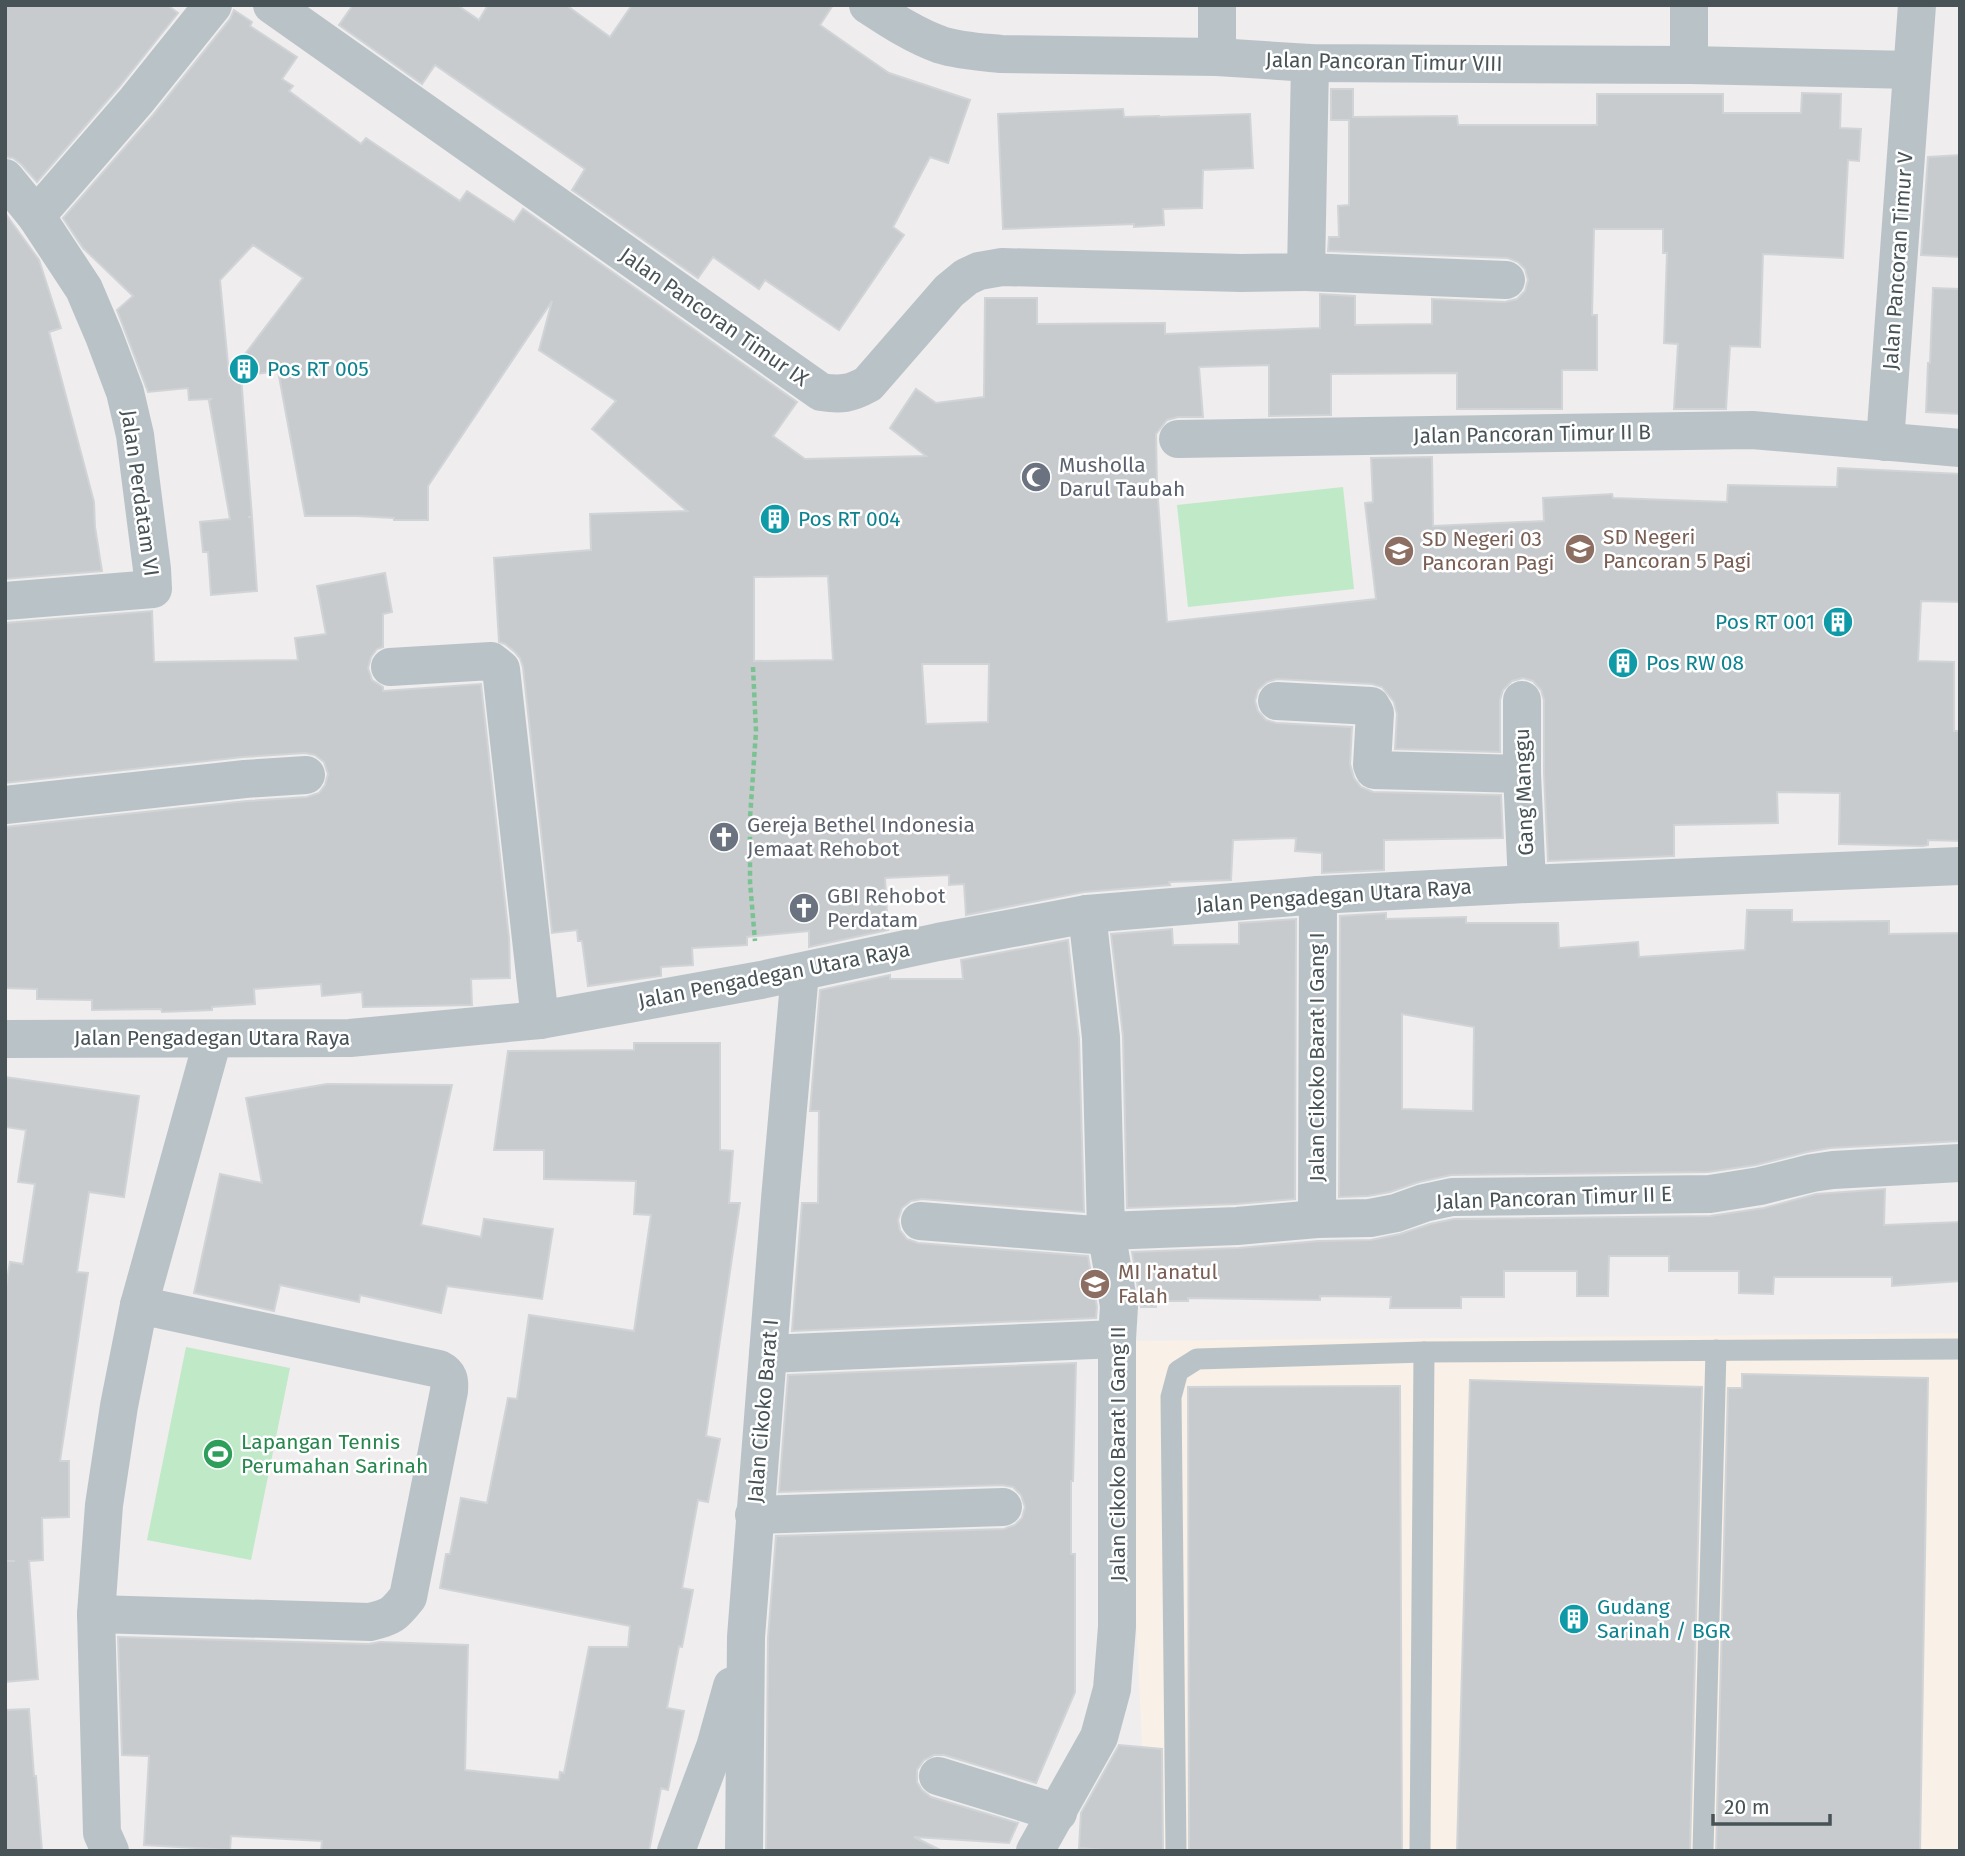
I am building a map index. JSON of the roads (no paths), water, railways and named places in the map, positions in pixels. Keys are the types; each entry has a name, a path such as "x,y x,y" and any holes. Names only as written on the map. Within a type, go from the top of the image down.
{"street":[{"path":"36,216 136,101 213,5"},
{"name":"Jalan Pancoran Timur IX","path":"272,5 821,392 841,394 868,384 950,291 966,277 979,271 1002,267 1306,272 1506,280"},
{"name":"Jalan Pancoran Timur VIII","path":"868,5 912,32 942,45 1001,54 1217,57 1310,63 1689,65 1912,70"},
{"path":"1217,5 1217,57"},
{"path":"1689,5 1689,65"},
{"name":"Jalan Pancoran Timur V","path":"1885,442 1917,5"},
{"path":"1306,272 1310,63"},
{"name":"Jalan Perdatam VI","path":"5,178 36,216 84,289 125,392 135,435 153,589 5,601"},
{"name":"Jalan Pancoran Timur II B","path":"1178,439 1752,430 1885,442"},
{"path":"1885,442 1960,448"},
{"path":"390,667 491,661 501,669 540,1020"},
{"name":"Gang Manggu","path":"1521,700 1527,884"},
{"path":"1277,701 1371,706 1375,713 1374,770 1522,774"},
{"path":"5,805 306,775"},
{"name":"Jalan Pengadegan Utara Raya","path":"5,1039 350,1038 540,1020 761,980 1087,914 1318,895 1960,866"},
{"name":"Jalan Cikoko Barat I Gang I","path":"1317,1220 1318,895"},
{"name":"Jalan Cikoko Barat I Gang II","path":"1035,1851 1099,1737 1112,1689 1118,1627 1119,1306 1107,1234 1101,1037 1087,914"},
{"name":"Jalan Cikoko Barat I","path":"744,1851 746,1637 800,972"},
{"path":"110,1851 103,1833 96,1614 104,1505 119,1406 139,1305 213,1039"},
{"name":"Jalan Pancoran Timur II E","path":"920,1221 1107,1234 1370,1217 1452,1198 1710,1194 1833,1170 1960,1163"},
{"path":"96,1614 370,1622 388,1618 408,1597 449,1391 449,1377 439,1368 139,1305"},
{"path":"768,1354 1117,1339"},
{"path":"754,1515 1003,1507"},
{"path":"677,1851 715,1747 746,1637"},
{"path":"939,1776 1058,1813"}],"lane":[{"path":"1176,1851 1171,1397 1178,1371 1197,1359 1424,1352 1960,1349"},
{"path":"1703,1851 1716,1350"},
{"path":"1420,1851 1424,1352"}],"place":[{"name":"Pos RT 005","path":"244,369"},
{"name":"Musholla Darul Taubah","path":"1036,477"},
{"name":"Pos RT 004","path":"775,519"},
{"name":"SD Negeri Pancoran 5 Pagi","path":"1580,549"},
{"name":"SD Negeri 03 Pancoran Pagi","path":"1399,551"},
{"name":"Pos RT 001","path":"1838,622"},
{"name":"Pos RW 08","path":"1623,663"},
{"name":"Gereja Bethel Indonesia Jemaat Rehobot","path":"724,837"},
{"name":"GBI Rehobot Perdatam","path":"804,908"},
{"name":"MI I'anatul Falah","path":"1095,1284"},
{"name":"Lapangan Tennis Perumahan Sarinah","path":"218,1454"},
{"name":"Gudang Sarinah / BGR","path":"1574,1619"}]}
